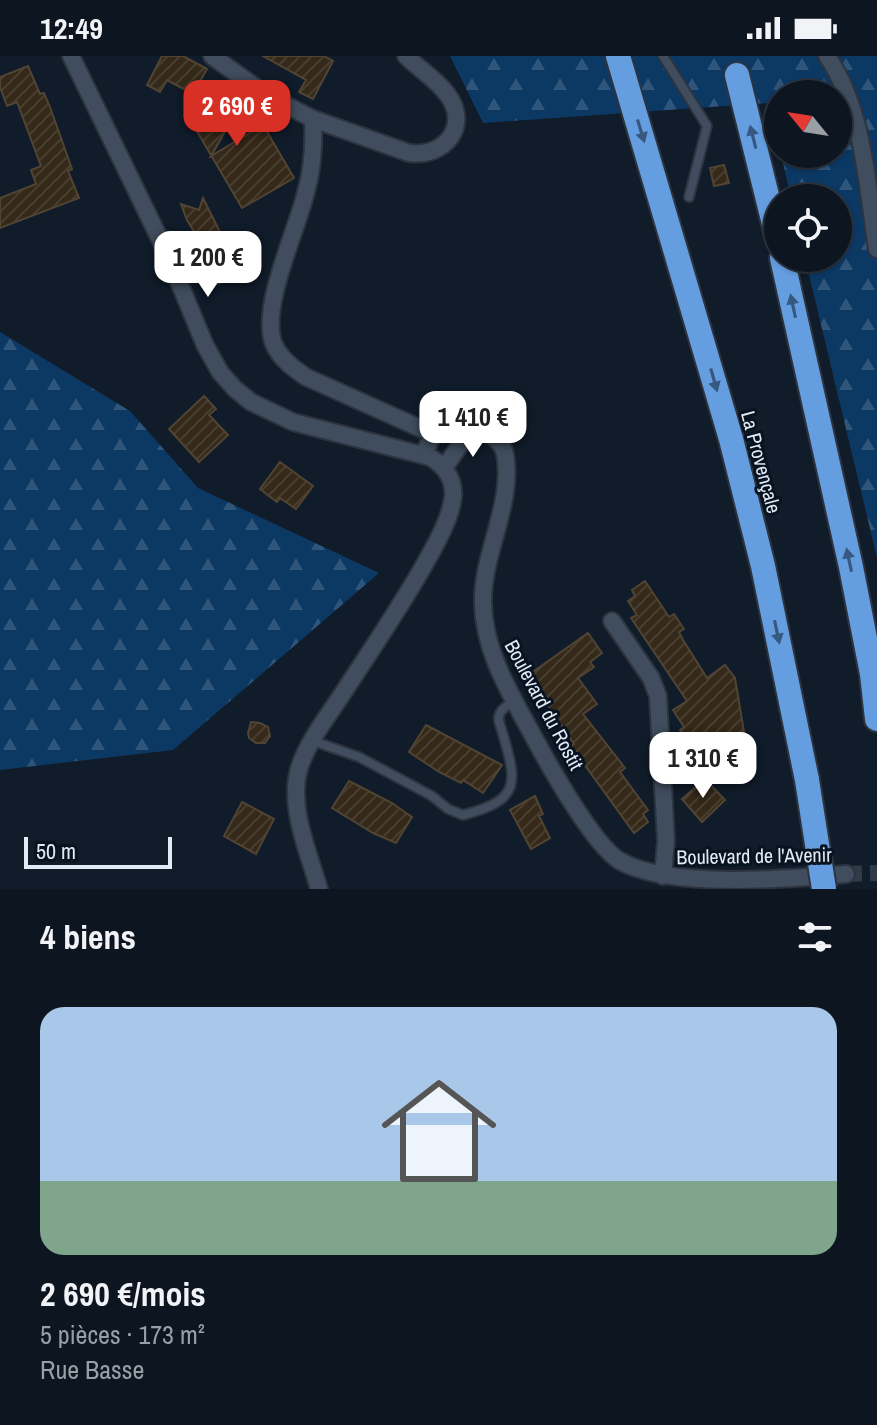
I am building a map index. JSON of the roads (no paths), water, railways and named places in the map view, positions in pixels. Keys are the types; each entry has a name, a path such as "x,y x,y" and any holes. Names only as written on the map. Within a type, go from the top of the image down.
{"highway":[{"name":"La Provençale","path":"618,56 731,439 763,566 807,780 824,889"},
{"path":"737,75 764,184"},
{"path":"785,272 851,567 872,674 877,719"}],"street":[{"path":"71,56 169,258 205,345 220,372 235,389 251,402 293,422 424,455 444,468 452,481 453,497 434,547 312,741 298,772 296,792 300,817 319,889"},
{"path":"212,56 265,94 313,119 409,153 425,155 449,141 456,128 456,114 450,97 406,56"},
{"path":"827,56 841,77 859,138 877,249"},
{"path":"313,119 313,149 306,192 270,323 273,341 279,353 306,377 433,434"},
{"path":"424,455 433,434 448,426 472,428"},
{"path":"444,468 472,428"},
{"name":"Boulevard du Rostit","path":"472,428 493,437 502,445 505,455 505,492 488,557 483,603 489,646 542,752 600,844 619,860 663,876"},
{"path":"612,621 651,678 658,696 666,841 663,876"},
{"name":"Boulevard de l'Avenir","path":"663,876 688,879 780,878 846,874"}],"lane":[{"path":"663,56 707,126 689,197"},
{"path":"312,741 359,757 463,815 499,800 510,789 513,769 499,721 502,709 514,700"}],"tunnel":[{"path":"846,874 877,873"}]}
